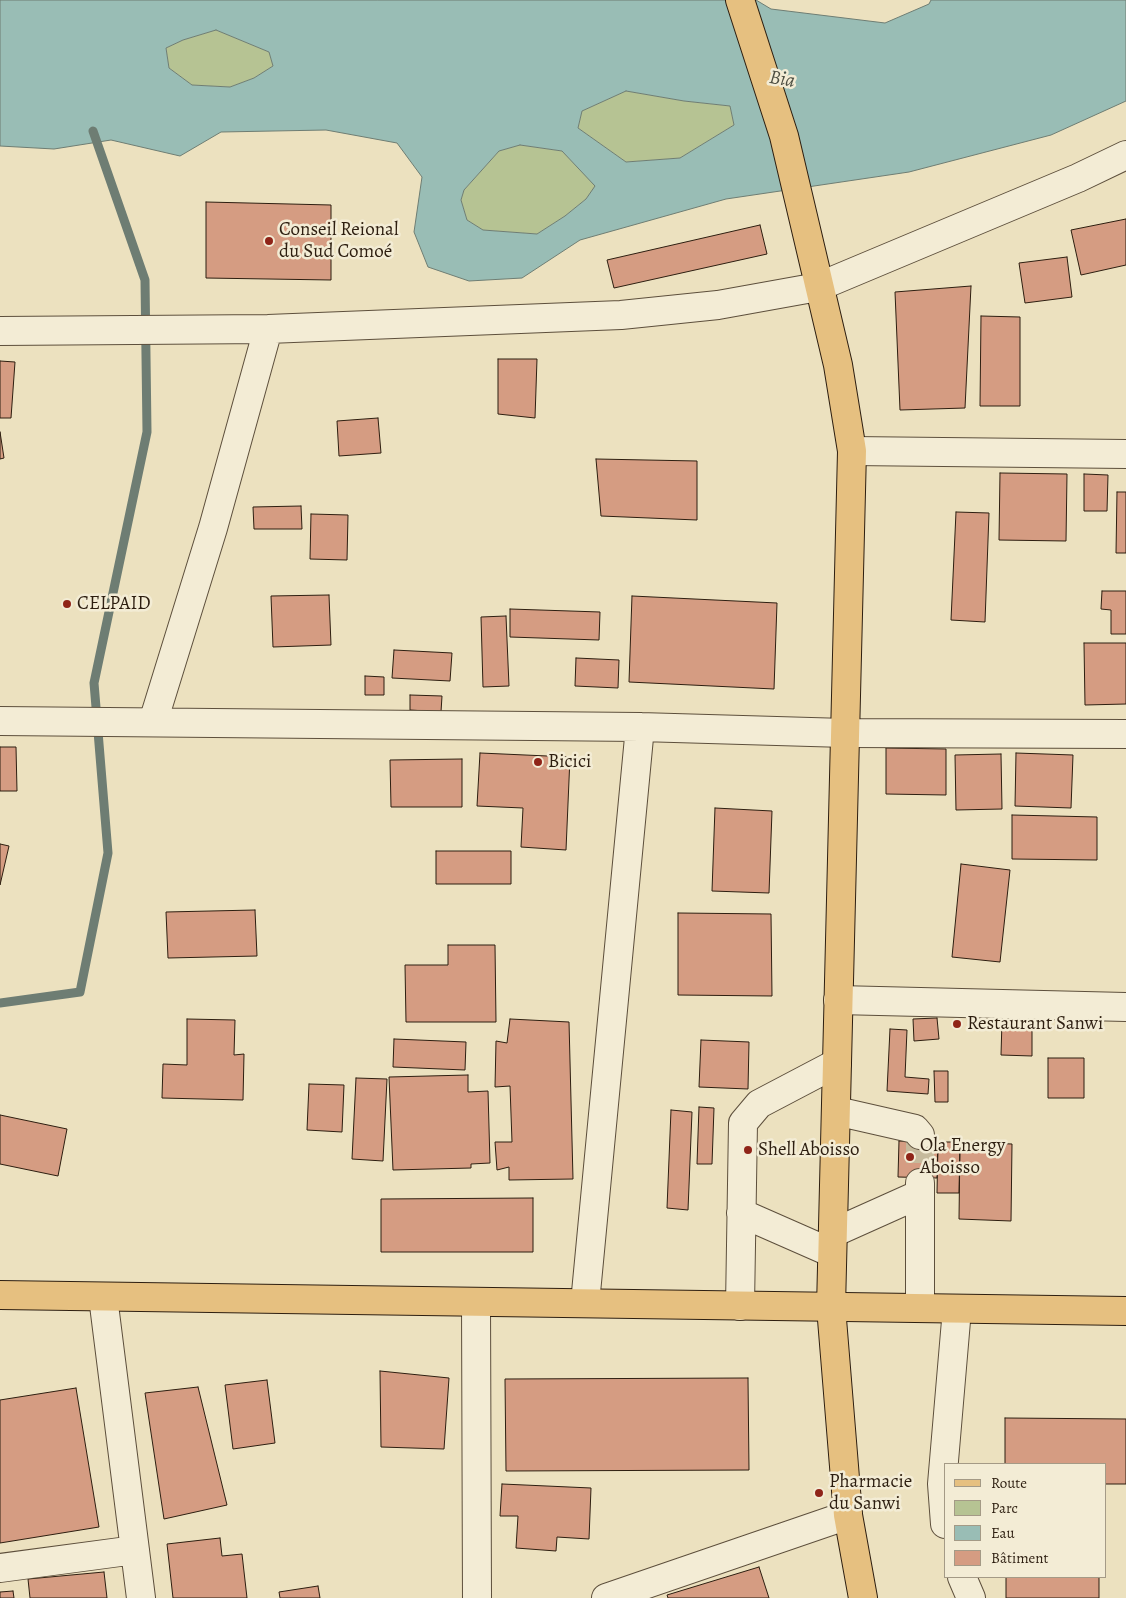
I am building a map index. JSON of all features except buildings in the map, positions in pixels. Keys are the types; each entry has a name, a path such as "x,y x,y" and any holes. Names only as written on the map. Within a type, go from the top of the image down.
{"main road":[{"path":"740,0 784,136 818,287 838,365 852,451 831,1307 848,1515 863,1598"},
{"path":"0,1295 1126,1311"}],"street":[{"path":"0,331 268,328 621,315 718,305 818,287 1078,178 1126,155"},
{"path":"153,722 213,528 268,328"},
{"path":"852,451 1126,454"},
{"path":"0,721 640,727 845,733 1126,734"},
{"path":"585,1303 640,727"},
{"path":"838,1000 1126,1007"},
{"path":"740,1306 743,1123 759,1104 837,1063"},
{"path":"836,1111 915,1130 920,1134"},
{"path":"741,1213 833,1243 920,1189 920,1308"},
{"path":"103,1296 141,1598"},
{"path":"476,1302 477,1598"},
{"path":"944,1511 942,1484 957,1309"},
{"path":"606,1598 848,1515"},
{"path":"0,1568 135,1550"},
{"path":"962,1578 971,1598"}],"green space":[{"path":"216,30 269,52 273,66 254,78 230,87 192,85 169,68 166,48 183,40"},
{"path":"626,91 684,101 730,106 734,125 680,158 626,162 578,128 582,111"},
{"path":"520,145 562,151 596,186 586,199 565,216 537,234 483,230 467,220 461,200 464,190 499,151"}],"water":[{"name":"Bia","path":"0,0 756,0 771,9 885,23 929,4 931,0 1126,0 1126,101 1051,135 909,172 726,199 580,240 522,278 469,281 428,267 414,232 422,177 397,143 326,130 221,132 180,156 111,140 54,149 0,146","holes":["216,30 269,52 273,66 254,78 230,87 192,85 169,68 166,48 183,40","626,91 684,101 730,106 734,125 680,158 626,162 578,128 582,111","520,145 562,151 595,186 586,199 565,216 537,234 483,230 467,220 461,200 464,190 499,151"]}],"waterway":[{"path":"0,1003 80,992 108,853 94,683 147,432 145,280 93,131"}],"tunnel":[{"path":"920,1135 920,1183"}],"place":[{"name":"Conseil Reional du Sud Comoé","path":"269,241"},
{"name":"CELPAID","path":"67,604"},
{"name":"Bicici","path":"538,762"},
{"name":"Restaurant Sanwi","path":"957,1024"},
{"name":"Shell Aboisso","path":"748,1150"},
{"name":"Ola Energy Aboisso","path":"910,1157"},
{"name":"Pharmacie du Sanwi","path":"819,1493"}]}
